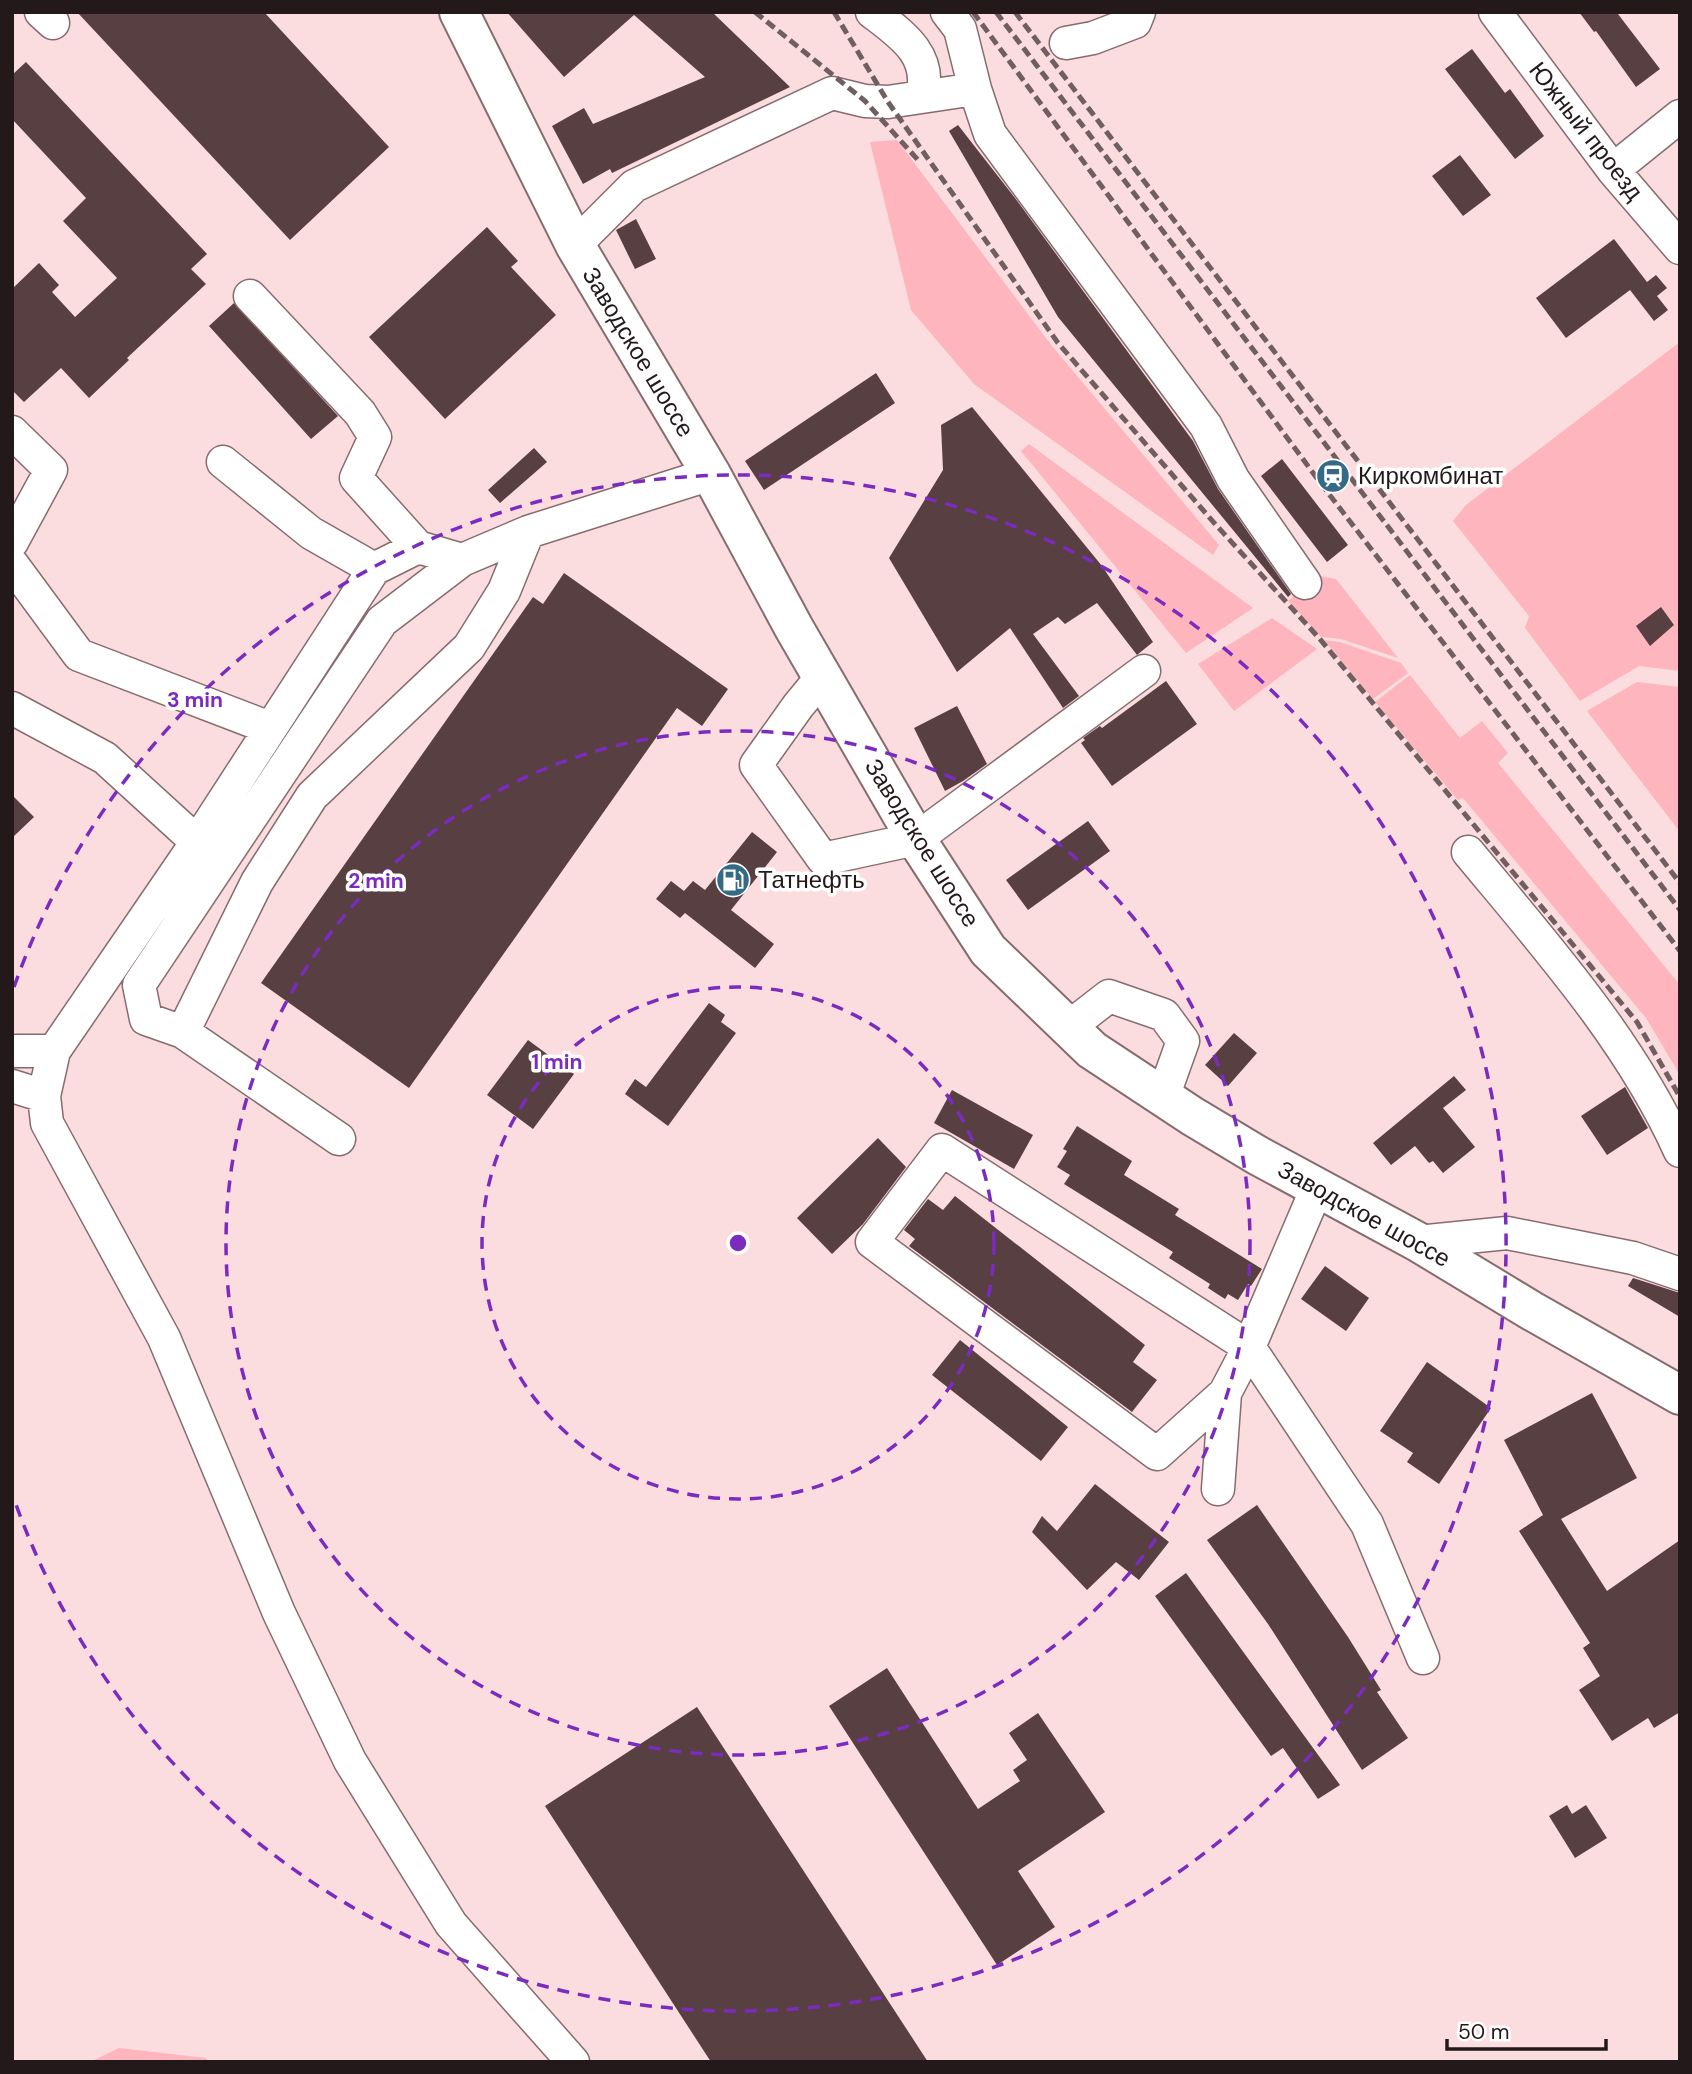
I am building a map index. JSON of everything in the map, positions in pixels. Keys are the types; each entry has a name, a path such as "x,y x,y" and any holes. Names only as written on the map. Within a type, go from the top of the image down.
{"main road":[{"name":"Заводское шоссе","path":"459,12 575,245 711,474 822,677 916,839 988,950 1092,1049 1163,1097 1257,1155 1418,1242 1680,1395"}],"street":[{"path":"872,12 904,36 923,64 925,84 922,96"},
{"path":"947,12 960,29 990,134 1206,426 1233,480 1305,583"},
{"path":"1066,43 1093,38 1135,22 1139,12"},
{"name":"Южный проезд","path":"1495,12 1613,170 1680,248"},
{"path":"575,245 634,186 832,93 865,101 903,102 922,96 975,89"},
{"path":"1613,170 1680,116"},
{"path":"250,296 360,414 375,437 356,478 418,548 462,560"},
{"path":"12,432 51,470 12,542"},
{"path":"223,462 311,533 374,569"},
{"path":"339,1139 183,1032 146,1019 139,985 382,621 462,560 528,532 711,474"},
{"path":"183,1032 257,882 312,796 470,646 504,591 528,532"},
{"path":"45,1110 54,1051 197,842 374,569 418,548"},
{"path":"12,565 79,655 270,728"},
{"path":"822,677 756,765 823,859 916,839 1144,671"},
{"path":"12,708 105,758 197,842"},
{"path":"12,730 43,725"},
{"path":"1468,852 1613,1035 1666,1121 1680,1151"},
{"path":"1069,1027 1113,991 1164,1015 1184,1041 1163,1097"},
{"path":"12,1051 54,1051"},
{"path":"12,1086 45,1110 164,1338 279,1613 350,1761 451,1924 573,2062"},
{"path":"1317,1188 1249,1347 1225,1393 1157,1454 872,1242 942,1150 1249,1347 1367,1524 1423,1658"},
{"path":"1418,1242 1507,1233 1633,1258 1680,1274"},
{"path":"1218,1489 1225,1393"}],"shaded area":[{"path":"897,140 1052,346 1219,545 1213,555 974,384 911,310 870,142"},
{"path":"1680,342 1680,671 1639,666 1580,701 1525,628 1529,616 1453,521 1466,505"},
{"path":"1029,444 1253,608 1186,653 1021,451"},
{"path":"1319,576 1336,579 1398,658 1341,639 1321,637 1288,601"},
{"path":"1272,618 1317,649 1234,711 1198,664"},
{"path":"1324,640 1340,642 1401,663 1408,673 1373,699"},
{"path":"1410,675 1460,738 1482,721 1508,753 1498,763 1680,985 1680,1075 1646,1018 1463,798 1458,800 1375,702"},
{"path":"1637,682 1680,687 1680,832 1587,711"},
{"path":"119,2048 206,2058 209,2062 90,2062"}],"building":[{"path":"77,12 264,12 389,147 290,240"},
{"path":"507,12 712,12 790,87 612,173 610,169 583,184 552,126 584,108 593,124 705,77 634,15 564,77"},
{"path":"1579,12 1621,12 1618,14 1660,69 1636,87"},
{"path":"1472,49 1505,93 1510,89 1544,136 1515,159 1445,69"},
{"path":"26,62 207,254 191,269 206,284 127,358 129,360 89,398 61,368 24,402 12,390 12,289 39,263 59,285 52,292 75,317 117,278 63,221 86,198 12,119 12,75"},
{"path":"958,125 1015,198 1193,441 1218,489 1291,594 1288,597 1058,317 949,131"},
{"path":"1460,155 1491,195 1463,216 1432,176"},
{"path":"636,219 656,259 635,269 616,230"},
{"path":"487,227 518,261 511,267 556,315 445,419 369,337"},
{"path":"1614,239 1647,282 1656,275 1667,288 1657,296 1668,310 1654,321 1630,290 1566,338 1536,298"},
{"path":"234,303 338,416 311,439 209,326"},
{"path":"876,373 895,403 764,490 745,461"},
{"path":"972,407 1102,566 1153,642 1137,655 1097,603 1065,624 1058,617 1033,634 1079,696 1063,708 1010,628 957,672 889,558 943,470 941,425"},
{"path":"534,448 547,462 500,503 488,490"},
{"path":"1282,459 1348,545 1327,562 1261,476"},
{"path":"564,573 728,689 702,726 677,708 409,1088 261,983 533,597 543,604"},
{"path":"1661,607 1674,625 1650,646 1636,626"},
{"path":"1166,681 1197,724 1112,786 1081,743 1085,740 1083,738 1100,726 1102,728"},
{"path":"957,706 987,764 945,791 914,728"},
{"path":"12,795 34,817 12,838"},
{"path":"1088,821 1110,851 1028,910 1006,880"},
{"path":"752,832 777,852 731,910 774,944 755,968 685,913 680,918 656,899 671,881 684,891 693,881 705,890"},
{"path":"709,1003 725,1015 721,1022 736,1033 668,1126 625,1094 635,1079 646,1087"},
{"path":"1234,1033 1257,1053 1228,1086 1205,1065"},
{"path":"528,1040 574,1074 533,1129 487,1095"},
{"path":"1454,1076 1466,1090 1443,1108 1475,1147 1443,1173 1433,1161 1429,1163 1415,1146 1391,1165 1373,1143"},
{"path":"1625,1087 1648,1128 1607,1155 1581,1116"},
{"path":"952,1090 1033,1135 1014,1169 934,1123"},
{"path":"1077,1126 1132,1161 1124,1175 1179,1209 1175,1215 1262,1269 1238,1300 1228,1294 1225,1299 1208,1288 1210,1284 1169,1258 1173,1252 1064,1184 1070,1175 1057,1167 1067,1151 1063,1149"},
{"path":"878,1138 906,1167 863,1224 832,1254 797,1218"},
{"path":"955,1196 1145,1345 1133,1362 1157,1380 1132,1412 909,1246 915,1239 904,1230 928,1199 943,1210"},
{"path":"1325,1266 1369,1298 1346,1331 1301,1299"},
{"path":"1633,1278 1680,1293 1680,1317 1628,1286"},
{"path":"960,1340 1068,1427 1041,1461 932,1375"},
{"path":"1427,1362 1491,1408 1439,1484 1407,1462 1413,1453 1380,1431"},
{"path":"1592,1393 1637,1478 1561,1519 1607,1591 1680,1540 1680,1712 1654,1728 1648,1718 1612,1741 1579,1690 1600,1676 1583,1648 1590,1643 1519,1531 1543,1515 1504,1440"},
{"path":"1095,1484 1169,1542 1139,1580 1116,1562 1087,1590 1032,1532 1042,1516 1057,1531"},
{"path":"1257,1505 1348,1637 1381,1690 1377,1692 1408,1738 1362,1770 1268,1624 1207,1540"},
{"path":"1186,1573 1340,1785 1318,1799 1283,1748 1271,1756 1155,1596"},
{"path":"887,1668 978,1809 1020,1781 1013,1770 1027,1760 1009,1733 1038,1713 1105,1812 1018,1871 1055,1927 997,1965 829,1706"},
{"path":"697,1707 928,2062 711,2062 545,1806"},
{"path":"1567,1805 1572,1814 1586,1805 1607,1838 1575,1858 1549,1816"}],"railway":[{"path":"755,12 865,101 918,160"},
{"path":"834,12 888,102 1058,343 1216,525 1319,638 1637,1022 1680,1097"},
{"path":"973,12 1322,485 1680,951"},
{"path":"996,12 1680,910"},
{"path":"1015,12 1680,883"}],"place":[{"name":"Киркомбинат","path":"1333,476"},
{"name":"Татнефть","path":"733,880"}]}
